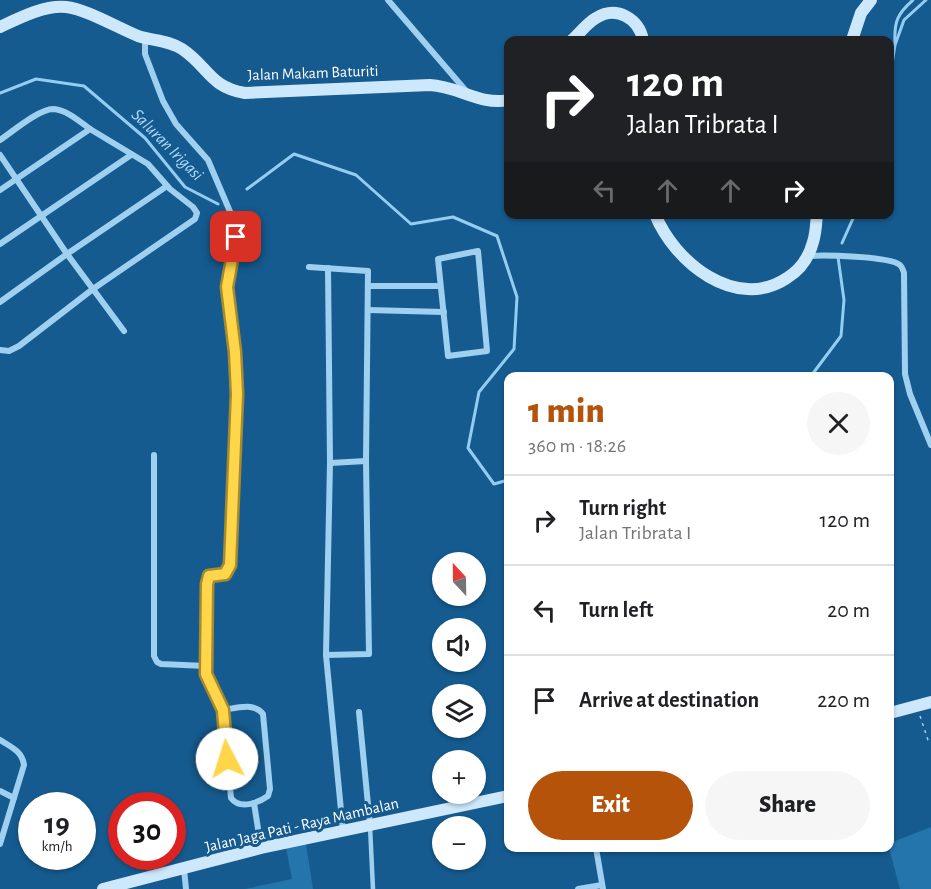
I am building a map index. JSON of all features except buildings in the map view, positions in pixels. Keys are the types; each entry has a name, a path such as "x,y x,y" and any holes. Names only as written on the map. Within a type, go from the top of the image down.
{"street":[{"path":"388,0 470,95"},
{"path":"853,36 861,13 871,0"},
{"name":"Jalan Makam Baturiti","path":"0,27 45,9 66,7 76,9 145,38 172,44 189,54 214,81 228,89 245,93 430,85 491,102 504,100"},
{"path":"576,36 594,19 603,14 614,13 633,20 642,36"},
{"path":"145,38 145,54 163,101 176,124 208,160 234,221 235,245 227,287 236,361 234,494 230,565 227,573 211,575 208,579 206,674 223,710 230,797 237,804 254,803 268,797 270,790 264,716 259,709 253,706 223,710"},
{"path":"0,140 44,111 52,109 68,114 148,164 167,186 196,210 197,216 93,289 19,346 9,351 0,350"},
{"path":"0,190 90,129"},
{"path":"0,154 67,254 124,331"},
{"path":"0,244 131,155"},
{"path":"0,302 167,186"},
{"path":"658,219 669,241 684,258 712,278 733,287 758,289 774,285 796,271 808,256 815,234 816,219"},
{"path":"478,250 487,351 448,356 440,286 438,259 478,250"},
{"path":"808,256 855,256 895,263 902,268 904,374 931,445"},
{"path":"309,267 369,271 366,461 369,654 326,655"},
{"path":"328,268 330,463 326,655 343,832"},
{"path":"368,286 440,286"},
{"path":"368,310 444,312"},
{"path":"154,455 154,656 157,662 163,664 206,666"},
{"path":"330,463 366,461"},
{"path":"894,712 931,702"},
{"path":"359,712 370,826"},
{"path":"0,740 17,751 24,765 0,841"},
{"path":"0,791 14,798"},
{"name":"Jalan Jaga Pati - Raya Mambalan","path":"186,867 261,848 504,797"},
{"path":"254,803 261,848"},
{"path":"578,889 603,887 597,852"},
{"name":"Jalan Jaga Pati - Raya Mambalan","path":"103,889 176,870"},
{"path":"184,870 186,889"}],"lane":[{"path":"370,826 374,889"}],"path":[{"path":"917,706 931,742"}],"shaded area":[{"path":"931,827 931,889 900,889 890,852 894,852 894,841"},
{"path":"306,844 313,889 245,889 292,879 286,848"}],"waterway":[{"path":"895,43 898,19 913,0"},
{"name":"Saluran Irigasi","path":"894,51 904,20 926,0"},
{"name":"Saluran Irigasi","path":"0,93 36,79 84,86 145,138 185,187 218,204"},
{"name":"Saluran Irigasi","path":"247,189 294,154 356,175 411,224 453,217 497,236 517,297 514,349 479,392 468,448 494,484 504,481"},
{"name":"Saluran Irigasi","path":"842,243 853,219"},
{"name":"Saluran Irigasi","path":"814,372 841,336 844,300 838,257"}],"route":[{"path":"227,759 223,710 206,674 207,584 209,576 227,573 230,565 237,394 235,352 227,287 236,237"}]}
